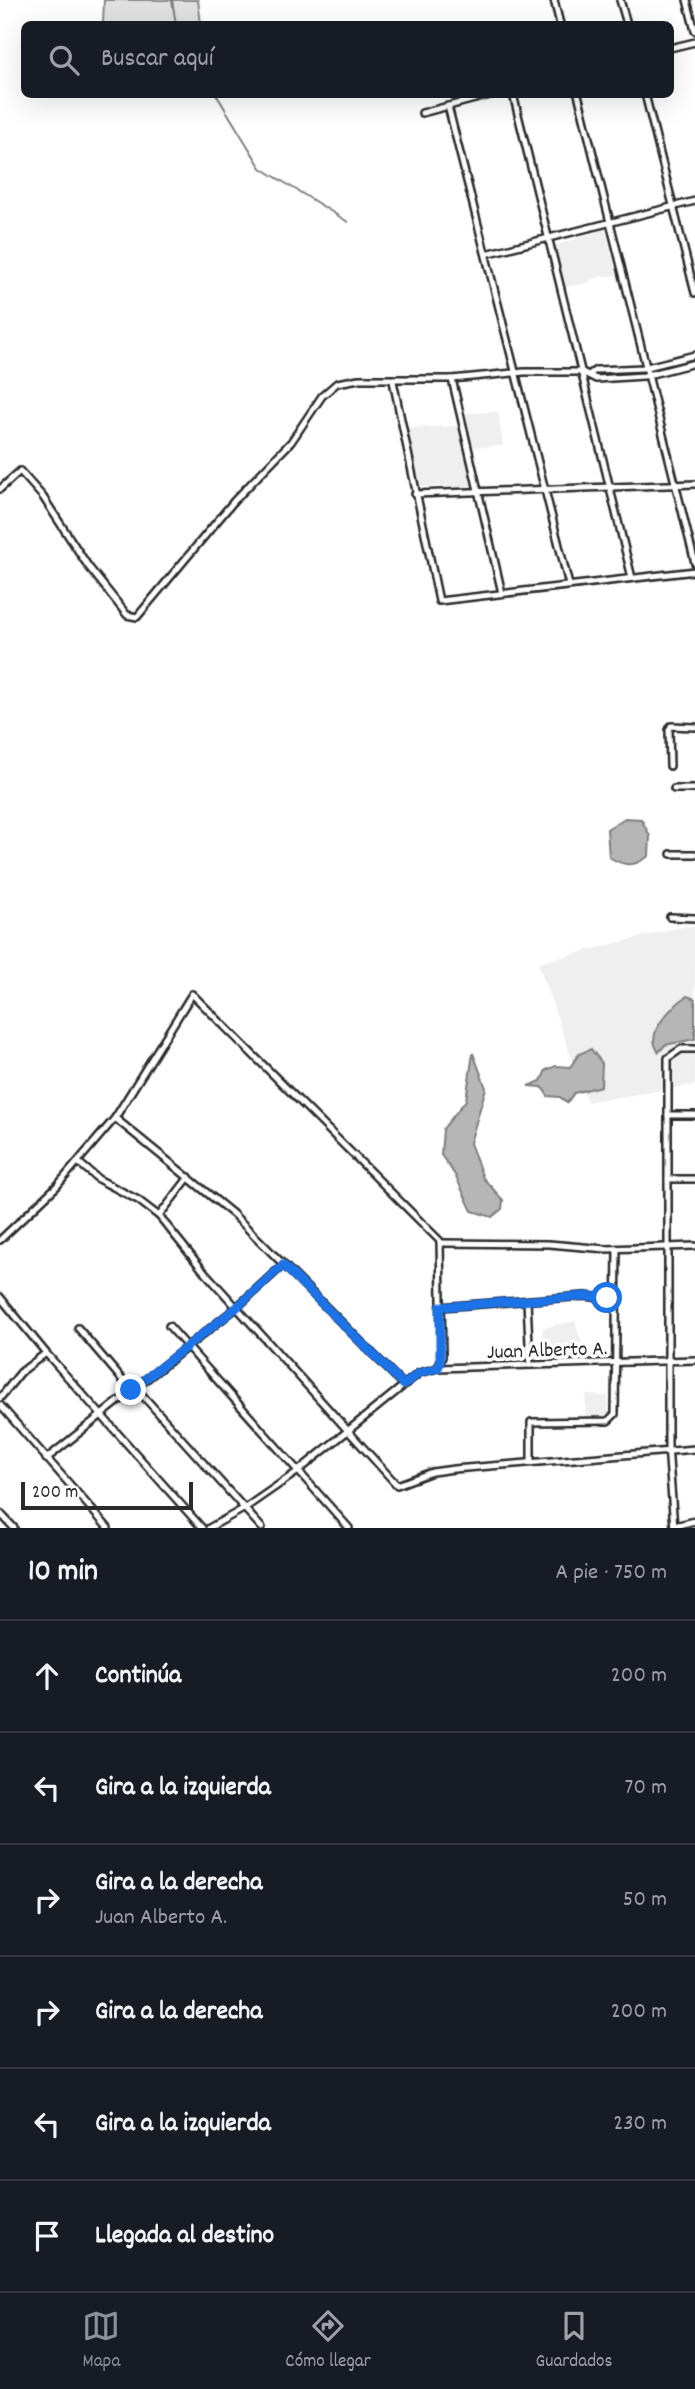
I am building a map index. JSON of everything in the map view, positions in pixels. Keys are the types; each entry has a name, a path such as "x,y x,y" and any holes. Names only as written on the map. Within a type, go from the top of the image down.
{"street":[{"path":"554,0 559,21"},
{"path":"620,0 626,21"},
{"path":"687,0 695,31"},
{"path":"674,47 695,42"},
{"path":"422,113 479,98"},
{"path":"514,98 632,578"},
{"path":"579,98 695,563"},
{"path":"646,98 695,293"},
{"path":"448,106 569,585"},
{"path":"486,254 695,201"},
{"path":"590,374 596,370 648,367 695,355"},
{"path":"0,489 20,471 43,497 88,566 127,615 137,617 234,501 291,442 328,389 344,381 452,379 515,372 582,372 596,379 650,375 695,363"},
{"path":"452,379 502,593"},
{"path":"393,381 437,599 442,601 695,571"},
{"path":"415,494 695,484"},
{"path":"670,766 671,726 695,727"},
{"path":"674,789 695,789"},
{"path":"671,854 695,854"},
{"path":"670,917 695,918"},
{"path":"0,1240 78,1162 115,1118 192,994 441,1243 549,1244 617,1249 695,1246"},
{"path":"695,1049 681,1049 668,1058 667,1246 669,1451 674,1527 695,1521"},
{"path":"668,1115 695,1115"},
{"path":"115,1118 233,1214 404,1385"},
{"path":"78,1162 97,1179 138,1200 159,1216 236,1308 397,1485 432,1472 695,1449"},
{"path":"159,1216 189,1177"},
{"path":"668,1179 695,1179"},
{"path":"438,1368 442,1357 441,1243"},
{"path":"531,1462 531,1422 612,1419 615,1415 617,1249"},
{"path":"46,1459 236,1308 283,1265"},
{"path":"440,1307 585,1296 617,1300"},
{"path":"1,1301 202,1528"},
{"path":"527,1301 530,1365"},
{"path":"169,1326 349,1528"},
{"path":"78,1328 262,1528"},
{"path":"0,1398 21,1372 46,1353"},
{"name":"Juan Alberto A.","path":"209,1528 245,1508 298,1471 419,1373 438,1368 695,1360"},
{"path":"0,1405 108,1528"},
{"path":"0,1513 14,1528"}],"shaded area":[{"path":"104,0 198,0 201,21 103,21"},
{"path":"605,229 617,275 597,277 588,283 561,288 553,246"},
{"path":"498,412 503,446 472,447 464,413"},
{"path":"458,426 472,487 418,486 407,428"},
{"path":"625,818 641,819 650,836 649,856 634,864 620,863 609,857 607,829"},
{"path":"685,926 695,926 695,1085 587,1102 538,963"},
{"path":"687,996 695,999 695,1039 665,1045 659,1052 655,1037 661,1021"},
{"path":"591,1049 602,1063 601,1086 574,1093 567,1103 560,1097 548,1096 542,1087 528,1086 541,1081 546,1070 556,1066 570,1067 579,1054"},
{"path":"473,1053 486,1088 470,1143 483,1178 503,1200 502,1209 492,1217 472,1211 455,1175 441,1155 443,1129 466,1100"},
{"path":"575,1321 582,1344 577,1363 542,1362 543,1328"},
{"path":"586,1395 608,1396 608,1419 585,1419"}],"waterway":[{"path":"172,0 176,21"},
{"path":"218,98 261,168 348,222"}],"route":[{"path":"131,1390 236,1308 283,1265 404,1385 419,1373 438,1368 442,1357 440,1307 585,1296 607,1298"}]}
